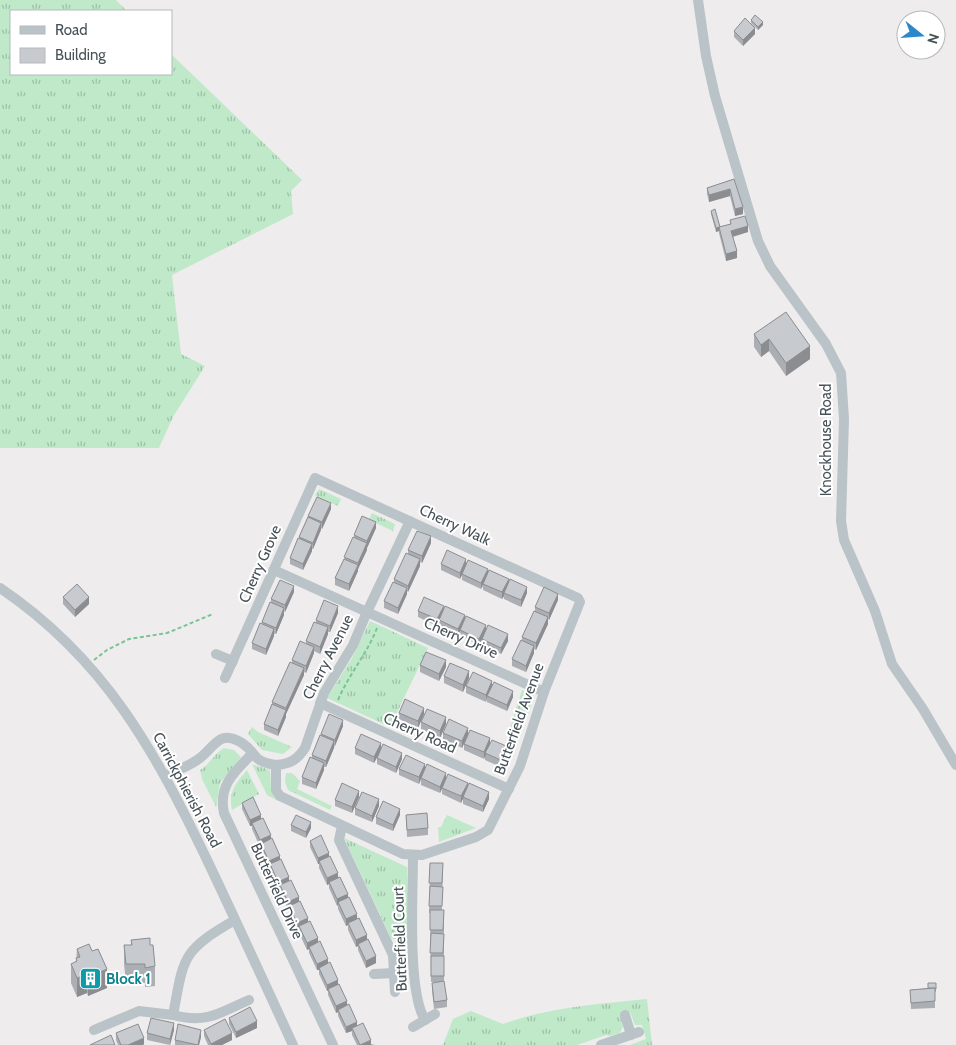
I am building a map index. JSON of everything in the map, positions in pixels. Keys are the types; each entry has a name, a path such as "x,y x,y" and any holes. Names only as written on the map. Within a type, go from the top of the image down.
{"street":[{"name":"Knockhouse Road","path":"698,0 706,56 715,96 758,240 778,278 835,358 841,373 844,419 841,515 844,540 875,611 896,671 923,709 956,765"},
{"name":"Cherry Walk","path":"315,478 578,598 580,602"},
{"name":"Cherry Grove","path":"225,678 315,478"},
{"name":"Cherry Avenue","path":"276,765 291,763 300,756 305,748 320,704 353,645 410,521"},
{"name":"Cherry Drive","path":"274,570 544,692"},
{"name":"Carrickphierish Road","path":"0,588 52,628 88,664 122,705 166,776 293,1045"},
{"name":"Butterfield Avenue","path":"413,856 422,855 482,834 492,822 520,766 544,692 580,602"},
{"path":"216,654 233,661"},
{"name":"Cherry Road","path":"320,704 509,789"},
{"path":"166,776 200,758 211,745 221,739 236,740 261,762 276,765 276,790 280,796 403,854 413,856"},
{"name":"Butterfield Drive","path":"252,754 228,778 222,794 224,813 333,1045"},
{"path":"342,826 339,840 393,955 395,992"},
{"name":"Butterfield Court","path":"413,856 414,978 417,1005 425,1020"},
{"path":"174,1015 181,969 189,954 214,932 235,920"},
{"path":"374,974 395,973"},
{"path":"94,1030 133,1012 150,1011 191,1020 203,1020 249,1000"},
{"path":"413,1026 435,1014"},
{"path":"601,1045 635,1034 625,1015"}],"path":[{"path":"88,664 107,650 129,639 167,633 213,614"},
{"path":"333,710 350,674 369,647 381,618"}],"green space":[{"path":"0,0 116,0 126,10 10,10 10,75 172,75 172,55 302,180 291,191 293,214 172,275 181,354 205,366 173,417 159,448 0,448"},
{"path":"319,489 341,499 338,506 315,496"},
{"path":"372,513 395,524 393,531 369,520"},
{"path":"370,621 428,648 390,727 327,698 352,658"},
{"path":"522,690 534,696 528,714 522,712 515,735 509,732"},
{"path":"252,727 258,732 292,747 283,754 262,750 248,734"},
{"path":"224,748 234,750 241,757 220,783 216,807 202,779 200,770"},
{"path":"252,764 270,770 271,789 278,801 267,795"},
{"path":"247,770 259,794 232,810 232,793 236,784"},
{"path":"286,773 292,773 300,781 297,789 332,806 330,810 288,790 285,782"},
{"path":"447,815 476,828 439,842 438,827 441,827"},
{"path":"344,838 407,867 408,943 391,938"},
{"path":"647,999 652,1045 630,1045 646,1039 642,1025 635,1025 630,1012 621,1014 623,1026 620,1033 610,1036 606,1035 577,1045 443,1045 453,1019 471,1011 503,1024 556,1010"}],"building":[{"path":"755,15 763,22 758,27 751,20"},
{"path":"745,18 755,28 743,40 734,31"},
{"path":"734,179 743,207 735,209 730,189 709,195 707,188"},
{"path":"715,209 720,227 716,228 711,211"},
{"path":"745,216 748,226 731,231 737,251 726,254 719,227 731,224 730,220"},
{"path":"786,312 810,346 786,363 769,339 761,345 754,334"},
{"path":"317,497 331,503 322,522 308,516"},
{"path":"362,516 376,522 367,541 354,535"},
{"path":"308,517 321,523 313,543 299,537"},
{"path":"417,531 431,536 422,556 408,550"},
{"path":"353,537 367,543 358,563 344,557"},
{"path":"298,538 312,544 303,564 290,558"},
{"path":"447,550 466,559 460,573 441,564"},
{"path":"406,553 420,559 408,586 394,579"},
{"path":"344,559 358,565 349,584 335,578"},
{"path":"468,560 488,569 481,583 462,574"},
{"path":"489,570 509,579 502,592 483,584"},
{"path":"510,579 527,587 521,600 504,593"},
{"path":"280,580 294,586 285,605 271,599"},
{"path":"393,582 407,588 398,608 384,601"},
{"path":"77,584 89,597 75,610 63,597"},
{"path":"544,587 558,594 549,613 535,607"},
{"path":"424,597 444,606 437,619 418,611"},
{"path":"324,600 338,606 330,626 316,620"},
{"path":"270,602 284,608 276,628 262,622"},
{"path":"445,606 465,615 458,629 439,620"},
{"path":"534,611 548,617 536,643 522,637"},
{"path":"466,616 486,625 479,639 460,630"},
{"path":"314,622 328,627 320,647 306,641"},
{"path":"260,623 274,629 266,649 252,643"},
{"path":"488,625 508,634 501,648 482,639"},
{"path":"521,640 534,646 526,666 512,659"},
{"path":"300,641 314,647 306,666 292,660"},
{"path":"426,652 446,660 439,674 420,665"},
{"path":"290,662 304,668 286,708 272,702"},
{"path":"450,663 469,671 463,685 444,676"},
{"path":"473,672 492,681 486,695 466,686"},
{"path":"494,682 513,691 507,705 487,696"},
{"path":"405,699 424,708 418,721 399,713"},
{"path":"272,704 286,710 278,730 264,724"},
{"path":"427,709 446,717 440,731 421,722"},
{"path":"329,714 343,720 335,740 321,734"},
{"path":"449,719 468,728 462,741 443,733"},
{"path":"470,730 490,738 484,752 464,744"},
{"path":"361,734 381,743 374,757 355,748"},
{"path":"320,735 334,741 326,761 312,755"},
{"path":"492,740 511,748 505,762 485,753"},
{"path":"383,744 402,753 396,767 377,758"},
{"path":"406,755 425,764 419,777 399,769"},
{"path":"310,757 324,763 316,783 302,777"},
{"path":"427,764 446,773 440,787 421,778"},
{"path":"448,774 468,783 461,796 442,788"},
{"path":"342,783 359,791 352,807 335,800"},
{"path":"469,783 489,792 483,806 463,797"},
{"path":"362,792 379,799 372,816 355,808"},
{"path":"253,797 261,815 250,820 242,803"},
{"path":"383,801 400,809 393,825 376,817"},
{"path":"427,813 428,828 407,830 406,815"},
{"path":"296,815 311,822 306,832 291,825"},
{"path":"263,818 271,835 260,840 252,823"},
{"path":"321,835 329,853 318,858 310,841"},
{"path":"272,838 280,856 269,861 261,844"},
{"path":"330,856 338,873 327,878 319,861"},
{"path":"281,859 289,877 278,882 270,864"},
{"path":"430,863 443,863 442,883 429,883"},
{"path":"340,877 348,894 337,899 329,882"},
{"path":"291,880 299,897 288,902 280,885"},
{"path":"430,886 443,887 442,906 429,906"},
{"path":"349,897 357,914 346,919 338,902"},
{"path":"300,901 308,918 297,923 289,906"},
{"path":"430,910 444,910 443,930 430,930"},
{"path":"359,918 367,935 356,940 348,923"},
{"path":"310,921 318,938 307,943 299,926"},
{"path":"431,933 444,934 443,953 430,953"},
{"path":"150,938 150,945 153,945 155,966 145,968 145,964 126,964 124,945 132,945 131,940"},
{"path":"368,939 376,956 366,961 358,944"},
{"path":"320,941 328,959 317,964 309,947"},
{"path":"89,944 92,951 98,949 107,969 88,977 87,974 77,978 71,964 77,961 76,958 80,957 77,949"},
{"path":"431,956 444,956 444,976 431,976"},
{"path":"330,962 338,980 327,985 319,968"},
{"path":"444,981 447,1000 434,1002 432,983"},
{"path":"928,983 936,983 936,989 928,988"},
{"path":"339,984 347,1001 336,1006 328,989"},
{"path":"935,988 935,1001 911,1003 910,990"},
{"path":"349,1004 357,1022 346,1027 338,1010"},
{"path":"250,1007 257,1021 236,1032 229,1018"},
{"path":"151,1018 174,1023 170,1039 147,1033"},
{"path":"225,1019 232,1033 211,1044 204,1030"},
{"path":"363,1023 371,1040 360,1045 352,1028"},
{"path":"138,1024 144,1038 128,1045 121,1045 116,1033"},
{"path":"178,1024 201,1030 198,1045 175,1040"},
{"path":"111,1035 115,1045 90,1045"}],"place":[{"name":"Block 1","path":"90,979"}]}
